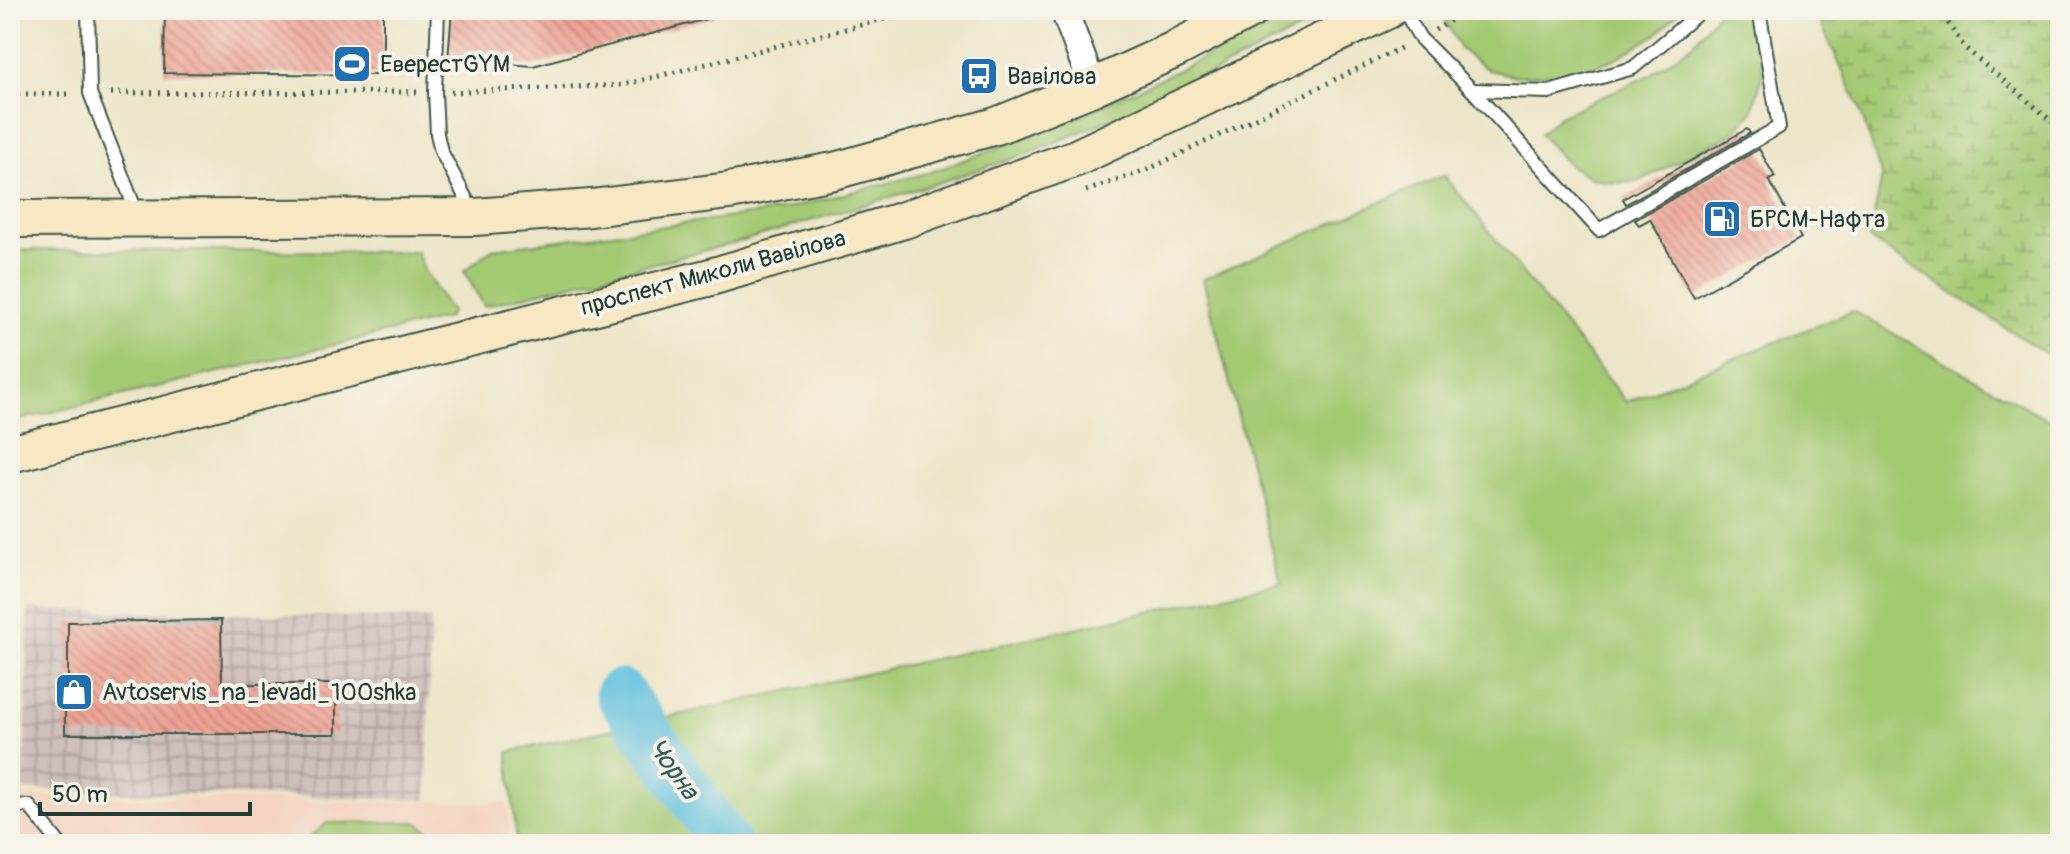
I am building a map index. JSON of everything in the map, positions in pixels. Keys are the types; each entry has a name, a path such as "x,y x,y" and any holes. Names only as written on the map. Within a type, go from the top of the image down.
{"main road":[{"path":"10,219 475,217 591,208 714,193 834,171 996,126 1093,87 1174,50 1250,10"},
{"name":"проспект Миколи Вавілова","path":"10,454 707,278 904,220 1076,158 1388,10"}],"street":[{"path":"1064,10 1093,87"}],"lane":[{"path":"88,10 90,93 139,219"},
{"path":"438,10 437,134 441,151 475,217"},
{"path":"1404,10 1420,38 1472,90 1599,230 1779,127 1759,10"},
{"path":"1472,90 1549,92 1633,68 1702,10"},
{"path":"10,805 29,806 60,844"}],"path":[{"path":"10,94 435,92 623,85 920,10"},
{"path":"1939,10 1965,48 2060,128"}],"shaded area":[{"path":"28,609 431,619 427,800 24,790"},
{"path":"10,796 507,803 510,844 10,844"}],"green space":[{"path":"1306,10 1339,10 1174,92 1033,152 931,185 739,242 484,306 464,271 492,249 778,211 931,172 1065,123"},
{"path":"1449,10 1681,10 1657,34 1617,58 1575,73 1516,76 1488,70 1460,49 1444,18"},
{"path":"1720,10 1753,10 1761,46 1762,77 1752,112 1734,133 1640,181 1616,183 1593,179 1569,165 1540,134 1559,116 1650,75 1692,45"},
{"path":"1818,10 2060,10 2060,363 1869,239 1882,177 1859,106 1821,24"},
{"path":"1444,175 1626,402 1853,311 2060,426 2060,844 517,844 508,752 1281,583 1203,279"},
{"path":"10,250 417,252 425,272 451,312 447,318 10,422"},
{"path":"417,822 447,844 301,844 327,823"}],"building":[{"path":"165,10 383,10 383,75 164,73"},
{"path":"452,10 713,10 714,17 533,66 448,59"},
{"path":"1747,129 1750,133 1626,204 1623,199"},
{"path":"1759,149 1775,177 1769,180 1801,238 1694,298 1650,219 1639,225 1635,220"},
{"path":"221,620 222,684 336,684 336,734 65,734 68,622"}],"waterway":[{"name":"Чорна","path":"620,694 726,844"}],"place":[{"name":"ЕверестGYM","path":"352,64"},
{"name":"Вавілова","path":"979,76"},
{"name":"БРСМ-Нафта","path":"1722,219"},
{"name":"Avtoservis_na_levadi_100shka","path":"74,692"}]}
